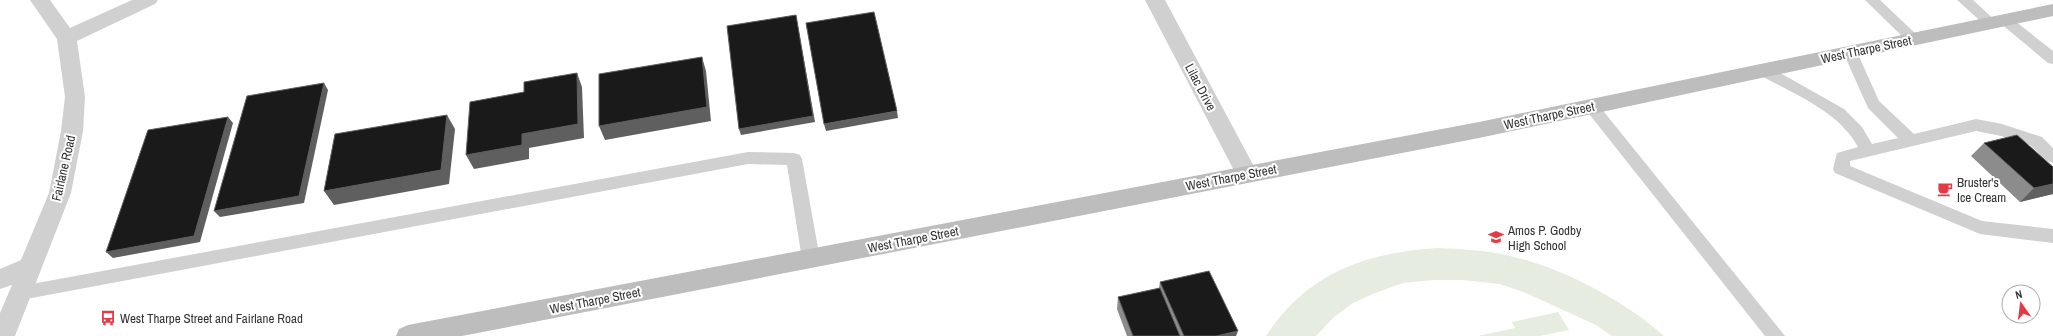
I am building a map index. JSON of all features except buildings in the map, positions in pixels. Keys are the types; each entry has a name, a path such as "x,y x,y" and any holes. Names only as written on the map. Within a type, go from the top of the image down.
{"main road":[{"name":"West Tharpe Street","path":"408,336 1591,106 2053,10"}],"street":[{"name":"Fairlane Road","path":"3,336 60,193 72,131 75,97 67,38 40,0"},
{"path":"67,38 148,0"},
{"name":"Lilac Drive","path":"1155,0 1247,174"},
{"path":"0,278 32,266"}],"lane":[{"path":"1872,0 1913,39"},
{"path":"1964,0 2053,59"},
{"path":"1850,52 1872,104 1911,141"},
{"path":"1763,70 1840,113 1856,131 1868,151"},
{"path":"1591,106 1776,336"},
{"path":"2053,157 2036,142 1995,129 1976,125 1842,157 1841,169 1980,227 2053,236"},
{"path":"1995,129 2024,154"},
{"path":"21,293 748,158 794,159 811,258"},
{"path":"1980,227 2053,226"}],"shaded area":[{"path":"1437,248 1492,252 1530,261 1551,268 1592,287 1611,298 1630,310 1664,336 1612,336 1596,325 1526,293 1500,284 1462,280 1433,280 1403,283 1353,303 1334,317 1316,336 1266,336 1282,314 1300,296 1319,282 1340,270 1362,261 1386,255"},
{"path":"1558,312 1569,330 1539,336 1478,336 1515,328 1512,322"}],"place":[{"name":"Bruster's Ice Cream","path":"1945,189"},
{"name":"Amos P. Godby High School","path":"1496,237"},
{"name":"West Tharpe Street and Fairlane Road","path":"108,318"}]}
